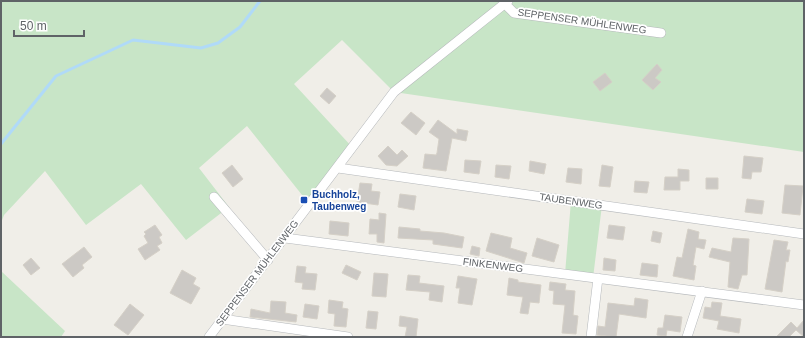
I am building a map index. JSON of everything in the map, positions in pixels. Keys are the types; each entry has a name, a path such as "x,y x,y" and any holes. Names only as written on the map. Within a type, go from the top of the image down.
{"street":[{"name":"SEPPENSER MÜHLENWEG","path":"209,337 394,92 506,2 514,12 661,33"},
{"name":"TAUBENWEG","path":"338,168 804,234"},
{"path":"214,197 268,260"},
{"name":"FINKENWEG","path":"285,238 804,305"},
{"path":"591,337 598,278"},
{"path":"687,337 702,291"},
{"path":"222,319 348,337"}],"green space":[{"path":"1,1 500,1 504,4 508,1 804,1 804,152 394,92 342,40 294,84 353,148 310,205 247,126 199,168 229,207 186,240 141,184 86,225 45,171 4,215 1,223"},
{"path":"571,201 602,205 593,278 565,274"},
{"path":"1,271 65,331 61,337 1,337"}],"building":[{"path":"657,64 662,70 655,78 661,82 653,90 642,80"},
{"path":"605,73 612,82 600,91 593,82"},
{"path":"327,88 336,96 329,104 320,96"},
{"path":"411,112 425,123 416,135 401,123"},
{"path":"438,120 457,134 457,129 468,131 466,141 452,138 446,171 423,168 425,154 436,155 437,153 439,139 429,132"},
{"path":"388,146 397,155 402,150 408,156 397,166 386,165 378,156"},
{"path":"744,156 763,158 761,172 752,172 751,179 742,178"},
{"path":"465,160 481,161 479,174 464,172"},
{"path":"530,161 546,164 544,174 529,171"},
{"path":"232,165 243,179 233,187 222,173"},
{"path":"496,165 511,166 509,179 495,177"},
{"path":"602,165 613,167 610,187 599,186"},
{"path":"568,168 582,169 581,184 566,182"},
{"path":"678,169 689,170 689,181 680,181 680,190 664,190 665,177 678,177"},
{"path":"706,178 718,178 718,189 706,189"},
{"path":"635,181 649,182 647,193 634,192"},
{"path":"360,183 372,184 371,191 380,192 378,205 357,202"},
{"path":"785,185 803,186 800,215 782,213"},
{"path":"400,194 416,196 414,210 398,207"},
{"path":"747,199 764,201 762,214 745,212"},
{"path":"379,213 386,214 384,243 377,242 377,234 369,234 370,219 379,220"},
{"path":"330,221 349,223 348,236 329,234"},
{"path":"155,225 162,235 159,237 162,243 157,246 160,250 145,260 138,249 148,243 144,236 146,234 144,232"},
{"path":"609,225 625,227 623,240 607,238"},
{"path":"399,227 420,229 420,231 444,233 464,237 462,248 433,244 433,240 398,238"},
{"path":"688,229 699,232 698,239 706,240 704,249 696,247 693,265 696,266 694,280 673,276 677,257 682,258"},
{"path":"653,231 662,233 660,243 651,241"},
{"path":"491,233 512,238 510,248 527,253 524,263 486,251"},
{"path":"537,238 559,245 554,262 532,256"},
{"path":"733,238 749,239 747,275 742,275 738,289 728,287 730,262 709,257 712,248 731,252"},
{"path":"774,240 788,242 786,250 790,250 788,262 786,261 782,292 765,289"},
{"path":"472,246 480,248 479,256 470,254"},
{"path":"84,247 92,257 82,265 84,268 73,277 62,264"},
{"path":"31,258 40,268 31,275 23,265"},
{"path":"604,258 616,260 615,271 603,270"},
{"path":"642,263 658,265 657,277 640,275"},
{"path":"346,265 361,272 357,280 342,273"},
{"path":"297,266 306,267 305,273 317,274 315,290 302,289 303,283 295,282"},
{"path":"182,270 196,278 193,284 200,288 191,304 170,293"},
{"path":"374,273 388,274 386,297 372,296"},
{"path":"408,275 420,276 419,283 444,286 442,302 429,300 430,292 406,290"},
{"path":"458,276 477,279 472,305 458,303 460,288 456,288"},
{"path":"509,278 518,280 518,282 541,285 539,303 530,302 528,314 520,313 523,297 507,295"},
{"path":"550,282 566,284 565,290 575,291 573,315 578,316 576,334 562,333 565,305 553,304 554,291 549,290"},
{"path":"635,298 648,300 646,318 619,314 616,337 597,335 598,326 605,327 608,303 634,306"},
{"path":"329,300 343,302 342,308 348,309 346,327 334,326 335,314 328,313"},
{"path":"271,301 286,302 285,313 297,315 296,322 250,317 251,309 270,313"},
{"path":"712,302 722,303 720,316 741,319 739,333 717,329 719,321 703,318 705,307 711,308"},
{"path":"130,304 144,315 128,335 114,325"},
{"path":"305,304 319,306 317,319 303,317"},
{"path":"368,311 378,312 376,329 366,328"},
{"path":"665,315 682,317 680,332 667,330 666,336 657,335 658,328 663,328"},
{"path":"400,316 418,319 416,337 405,337 407,327 399,326"},
{"path":"804,320 804,337 796,330 789,337 776,337 791,322 797,328"}],"waterway":[{"path":"1,144 56,76 133,40 201,48 218,43 240,27 260,1"}],"place":[{"name":"Buchholz, Taubenweg","path":"304,200"}]}
